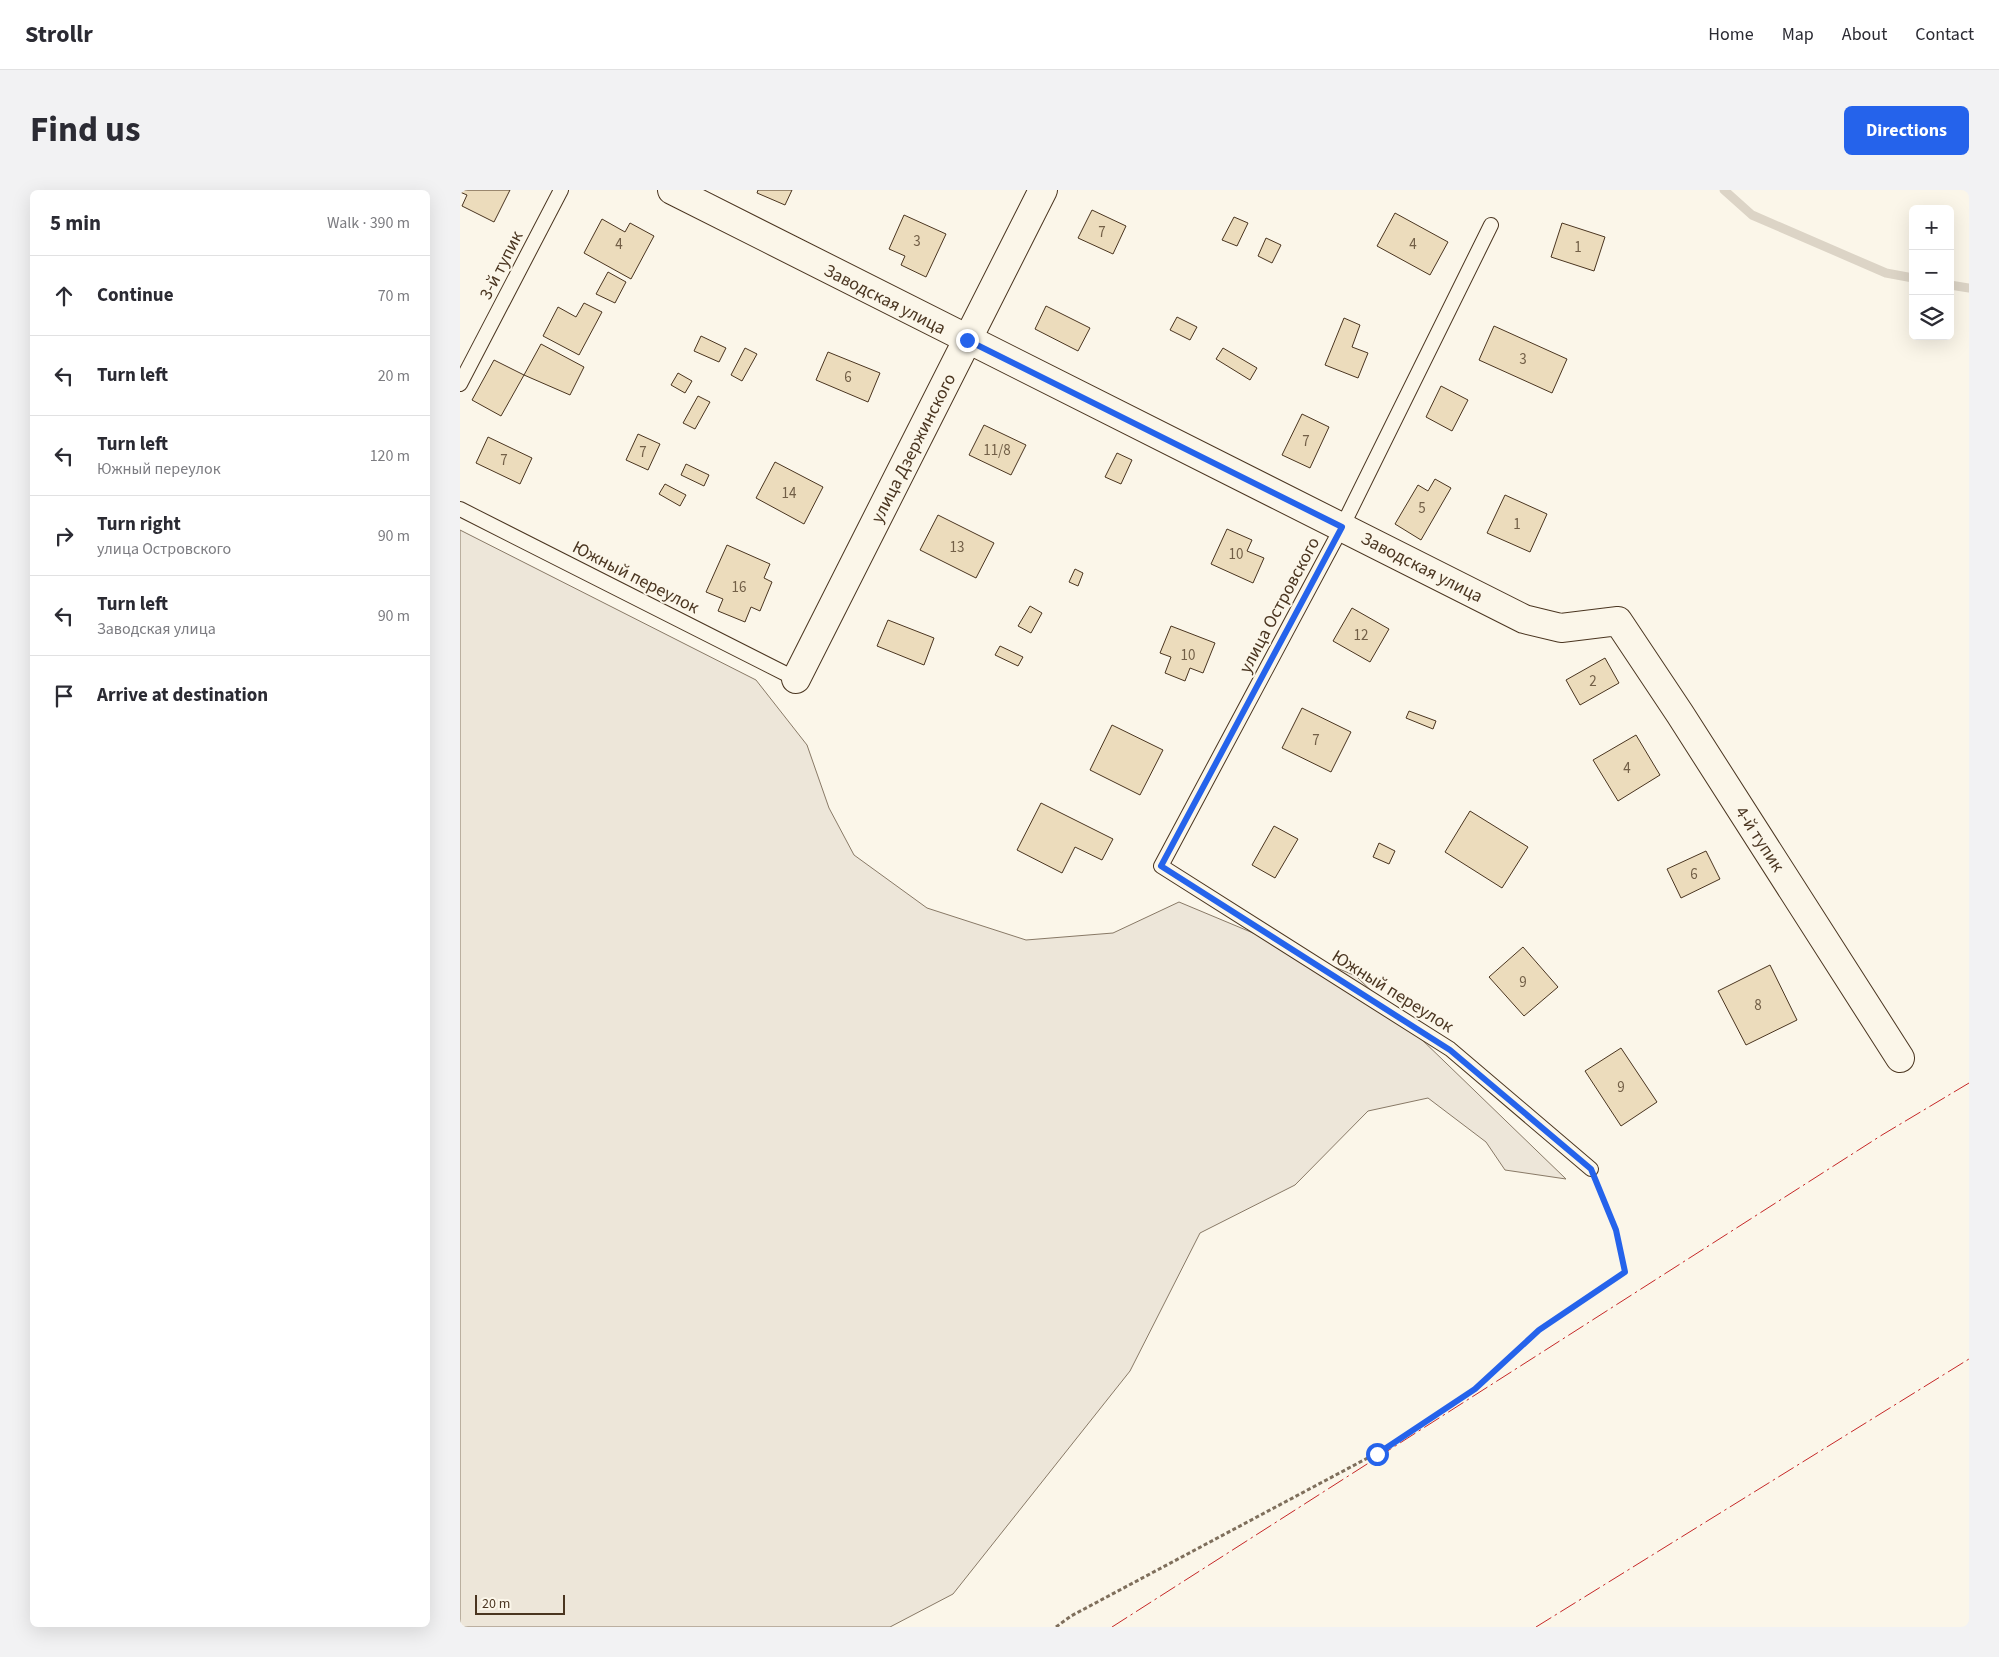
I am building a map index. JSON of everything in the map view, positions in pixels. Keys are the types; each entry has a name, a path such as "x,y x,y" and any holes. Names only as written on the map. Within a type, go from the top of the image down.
{"street":[{"name":"Заводская улица","path":"672,190 1524,619 1562,628 1618,622"},
{"name":"улица Дзержинского","path":"796,679 1043,190"},
{"name":"4-й тупик","path":"1618,622 1680,714 1900,1058"}],"lane":[{"name":"3-й тупик","path":"460,384 561,190"},
{"name":"улица Островского","path":"1161,866 1342,527 1491,225"},
{"name":"Южный переулок","path":"460,509 796,679"},
{"name":"Южный переулок","path":"1161,866 1450,1050 1591,1169"}],"path":[{"path":"1056,1627 1071,1616 1377,1454 1475,1389 1539,1330 1625,1272 1616,1230 1591,1169"}],"shaded area":[{"path":"460,530 756,680 807,745 829,808 854,855 927,908 1026,940 1113,933 1179,902 1356,976 1566,1179 1505,1170 1486,1142 1428,1098 1368,1111 1295,1185 1200,1233 1130,1371 953,1594 890,1627 460,1627"}],"building":[{"path":"460,190 510,190 494,222 462,206 467,195 460,192"},
{"path":"758,190 792,190 785,205 757,193"},
{"path":"1092,210 1126,226 1113,254 1078,238"},
{"path":"1395,213 1448,242 1430,275 1377,246"},
{"path":"904,215 946,234 926,277 901,265 905,256 889,249"},
{"path":"1234,217 1248,223 1237,246 1222,240"},
{"path":"602,219 625,232 630,223 654,236 631,279 584,253"},
{"path":"1562,223 1605,237 1594,271 1551,257"},
{"path":"1266,238 1281,245 1272,263 1258,256"},
{"path":"608,272 626,282 615,303 596,294"},
{"path":"584,303 602,312 579,355 543,336 558,307 576,317"},
{"path":"1046,306 1090,328 1078,351 1035,329"},
{"path":"1177,317 1197,327 1190,340 1170,330"},
{"path":"1344,318 1360,325 1352,347 1368,353 1358,378 1325,365"},
{"path":"1494,326 1567,359 1552,393 1479,360"},
{"path":"701,336 726,348 719,362 694,351"},
{"path":"541,344 584,367 570,395 524,375"},
{"path":"745,348 757,354 742,381 731,375"},
{"path":"1223,348 1257,368 1250,380 1216,359"},
{"path":"828,352 880,373 868,402 816,380"},
{"path":"494,360 524,375 501,416 472,400"},
{"path":"678,373 692,381 685,393 671,385"},
{"path":"1441,386 1468,400 1452,431 1426,417"},
{"path":"698,396 710,402 695,429 683,423"},
{"path":"1302,414 1329,427 1310,468 1282,455"},
{"path":"984,425 1026,445 1011,475 969,455"},
{"path":"638,434 660,444 648,470 626,460"},
{"path":"488,437 532,458 520,484 476,463"},
{"path":"1117,453 1132,460 1121,484 1105,477"},
{"path":"775,462 823,487 804,524 756,498"},
{"path":"686,464 709,475 704,486 681,475"},
{"path":"1435,479 1451,488 1421,540 1395,524 1418,485 1428,491"},
{"path":"665,484 686,495 680,506 659,494"},
{"path":"1505,495 1547,514 1530,552 1487,533"},
{"path":"938,515 994,543 976,578 920,550"},
{"path":"1227,529 1252,540 1247,551 1264,558 1253,583 1211,564"},
{"path":"727,545 770,564 764,578 772,582 760,611 751,607 745,622 718,611 723,599 706,592"},
{"path":"1075,569 1083,573 1078,586 1069,582"},
{"path":"1030,606 1042,613 1031,633 1018,626"},
{"path":"1352,608 1389,629 1370,662 1333,641"},
{"path":"888,620 934,638 924,665 877,646"},
{"path":"1171,626 1215,643 1203,673 1190,668 1185,681 1165,673 1171,657 1160,653"},
{"path":"1000,646 1023,657 1018,666 995,655"},
{"path":"1605,658 1619,683 1580,705 1566,680"},
{"path":"1302,708 1351,732 1331,772 1282,748"},
{"path":"1409,711 1436,721 1433,729 1406,718"},
{"path":"1112,725 1163,750 1140,795 1090,770"},
{"path":"1636,735 1660,775 1618,801 1593,760"},
{"path":"1041,803 1113,839 1102,860 1075,847 1062,873 1017,850"},
{"path":"1470,811 1528,847 1502,888 1445,852"},
{"path":"1274,826 1298,839 1275,878 1252,865"},
{"path":"1379,843 1395,851 1389,864 1373,857"},
{"path":"1706,851 1720,879 1681,898 1667,869"},
{"path":"1523,947 1558,987 1524,1016 1489,977"},
{"path":"1770,965 1797,1020 1746,1045 1718,991"},
{"path":"1621,1048 1657,1102 1621,1126 1585,1071"}],"waterway":[{"path":"1724,190 1752,215 1886,273 1909,277"},
{"path":"1954,286 1969,288"}],"power":[{"path":"1112,1627 1882,1135 1969,1083"},
{"path":"1536,1627 1969,1359"}],"route":[{"path":"967,340 1342,527 1161,866 1450,1050 1591,1169 1616,1230 1625,1272 1539,1330 1475,1389 1377,1454"}]}
